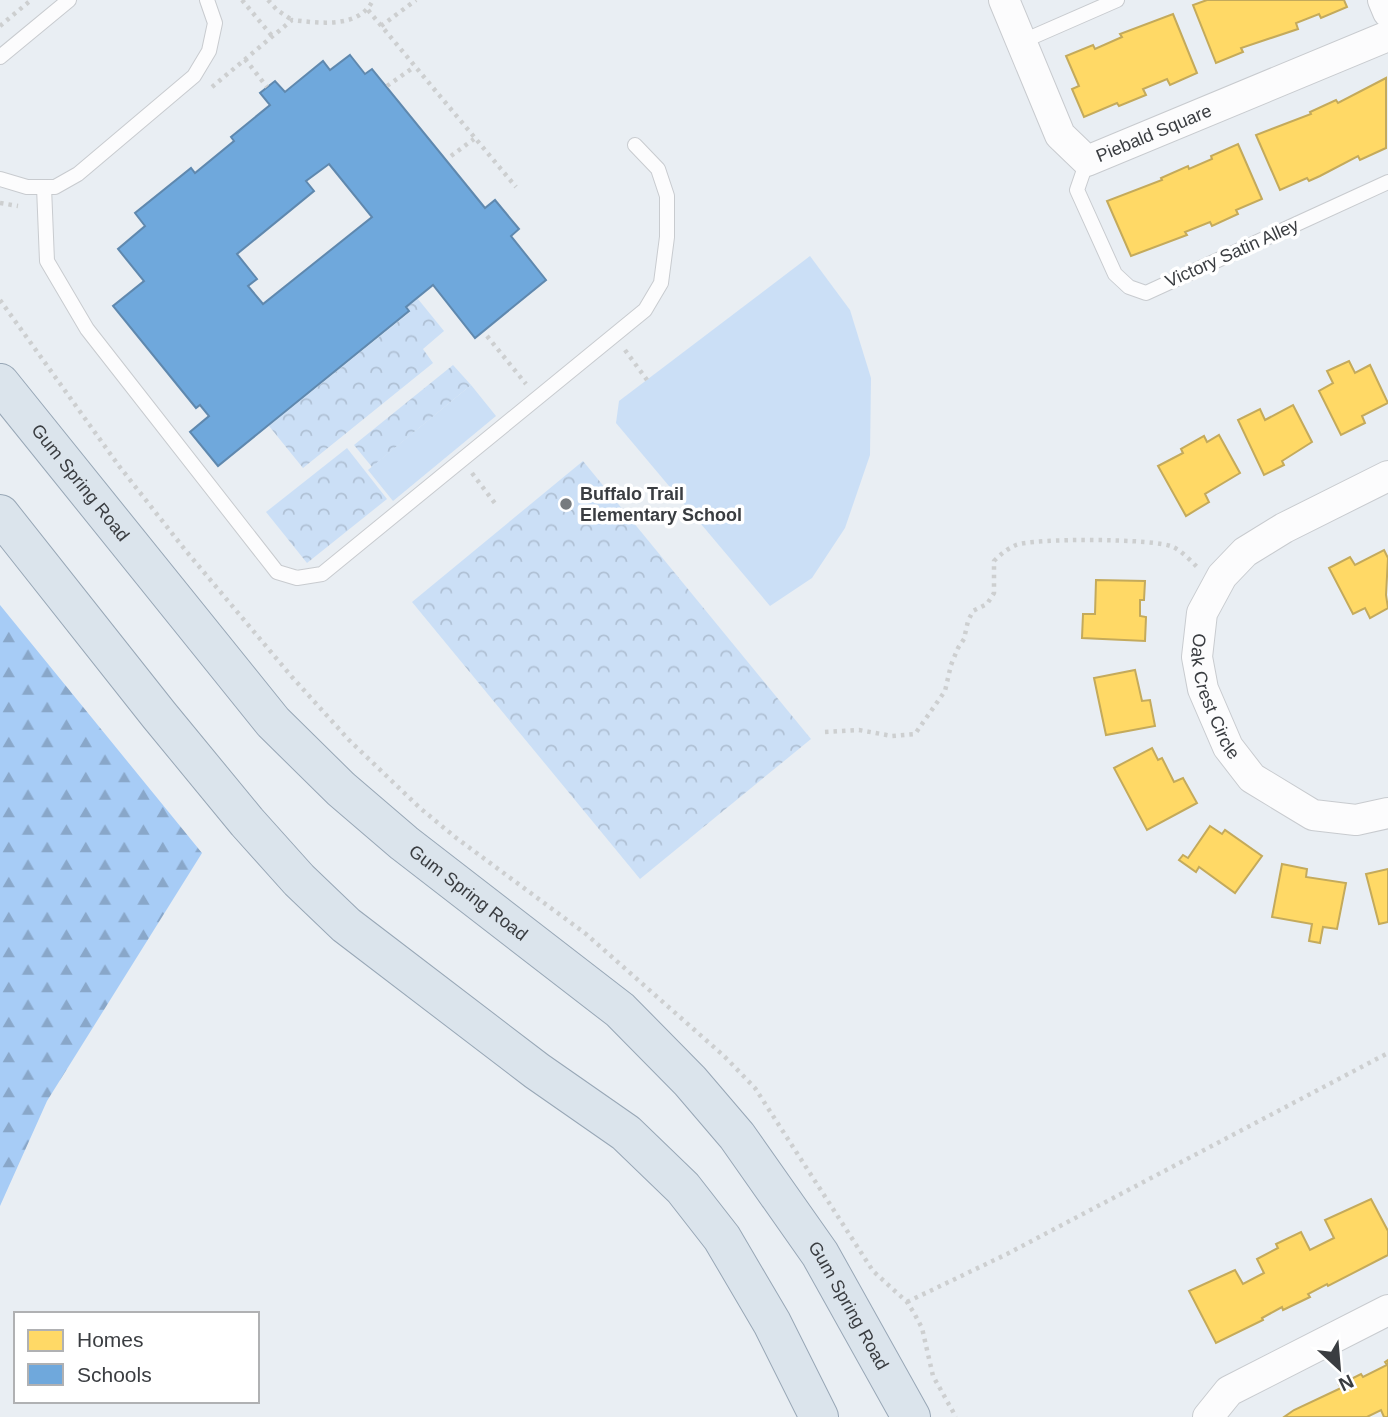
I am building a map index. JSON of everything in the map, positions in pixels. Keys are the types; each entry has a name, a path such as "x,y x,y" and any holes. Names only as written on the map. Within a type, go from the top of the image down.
{"main road":[{"name":"Gum Spring Road","path":"0,383 273,722 341,789 404,844 620,1010 690,1081 737,1136 820,1254 911,1417"},
{"path":"0,514 159,715 247,822 299,880 356,933 537,1071 626,1133 683,1188 722,1238 772,1323 819,1417"}],"street":[{"name":"Piebald Square","path":"1004,0 1060,135 1087,161 1388,36"},
{"path":"1383,0 1388,12"},
{"name":"Oak Crest Circle","path":"1388,476 1284,528 1245,552 1222,576 1202,613 1197,657 1203,689 1228,747 1252,778 1313,815 1356,820 1388,813"},
{"path":"1208,1417 1229,1391 1388,1310"}],"lane":[{"path":"0,57 69,0"},
{"path":"0,179 27,187 55,187 78,174 194,76 209,51 215,23 206,0"},
{"path":"1021,41 1117,0"},
{"path":"44,187 47,261 87,329 277,572 297,578 322,574 645,310 661,283 667,237 667,196 659,169 635,145"},
{"name":"Victory Satin Alley","path":"1087,161 1077,190 1115,274 1129,287 1146,293 1388,182"}],"path":[{"path":"0,26 31,0"},
{"path":"242,0 272,36 292,20"},
{"path":"268,0 292,20 325,23 348,20 368,10 373,0"},
{"path":"381,26 416,0"},
{"path":"368,10 516,187"},
{"path":"245,58 267,87"},
{"path":"387,86 414,67"},
{"path":"451,156 474,139"},
{"path":"0,300 128,477 186,551 349,740 420,808 455,837 586,934 724,1056 755,1088 873,1271 907,1302 922,1328 933,1376 956,1417"},
{"path":"487,336 538,398"},
{"path":"614,336 648,380"},
{"path":"462,460 497,506"},
{"path":"825,732 859,730 892,736 915,734 945,691 951,665 964,639 973,611 987,604 994,593 994,561 1018,544 1152,541 1174,547 1218,584"},
{"path":"907,1302 1007,1254 1388,1053"}],"green space":[{"path":"810,256 850,310 871,378 870,455 845,528 812,578 770,606 616,423 619,401"},
{"path":"418,299 444,331 423,349 433,363 303,468 269,426 410,312 407,307"},
{"path":"453,365 471,385 372,467 354,445"},
{"path":"471,385 496,416 393,501 368,470"},
{"path":"347,448 387,499 307,563 266,512"},
{"path":"583,461 811,739 640,879 412,602"},
{"path":"0,605 202,853 47,1101 0,1206"}],"building: Homes":[{"path":"1207,0 1344,0 1347,7 1321,18 1319,14 1296,23 1298,29 1241,48 1243,52 1216,63 1193,5"},
{"path":"1173,14 1197,73 1170,85 1167,79 1143,89 1146,95 1119,106 1117,103 1084,117 1072,89 1079,86 1066,56 1093,45 1095,49 1122,37 1120,34"},
{"path":"1386,78 1386,148 1360,160 1358,156 1309,181 1307,178 1280,190 1256,135 1311,114 1310,112 1336,100 1338,103"},
{"path":"1238,144 1262,199 1236,210 1238,214 1212,226 1210,222 1185,232 1187,235 1131,256 1107,201 1162,180 1161,178 1188,166 1189,169 1212,159 1211,156"},
{"path":"1349,361 1355,373 1370,365 1388,403 1362,416 1365,423 1341,435 1319,391 1333,383 1327,371"},
{"path":"1293,405 1312,442 1282,461 1284,465 1264,475 1238,420 1260,409 1265,420"},
{"path":"1219,435 1240,473 1205,494 1209,502 1186,516 1158,466 1183,453 1181,449 1204,436 1207,442"},
{"path":"1384,550 1388,558 1388,608 1370,618 1365,608 1353,614 1329,568 1350,557 1355,565"},
{"path":"1096,580 1145,581 1144,600 1140,600 1140,616 1146,617 1145,641 1082,638 1083,614 1095,614"},
{"path":"1135,670 1142,701 1150,700 1155,726 1106,735 1094,678"},
{"path":"1152,748 1158,760 1162,758 1174,782 1183,778 1197,803 1147,830 1114,768"},
{"path":"1210,826 1222,834 1225,830 1262,856 1235,893 1199,867 1196,872 1179,860 1183,855 1188,858"},
{"path":"1282,864 1307,869 1306,877 1346,883 1337,929 1323,927 1320,943 1309,941 1312,924 1272,917"},
{"path":"1388,869 1388,922 1379,924 1366,874"},
{"path":"1371,1199 1388,1231 1388,1255 1216,1343 1189,1291 1235,1270 1243,1284 1264,1273 1257,1259 1278,1248 1276,1244 1301,1232 1310,1250 1334,1238 1325,1220"},
{"path":"1388,1360 1388,1417 1384,1417 1381,1410 1367,1417 1284,1417 1341,1388 1339,1385 1387,1365 1385,1362"}],"building: Schools":[{"path":"350,55 365,74 372,69 485,208 495,200 519,229 511,236 546,280 475,338 433,285 406,307 409,311 218,466 190,432 209,416 200,405 196,408 113,306 144,281 118,249 145,226 135,213 191,168 195,173 234,141 231,137 270,105 260,93 275,81 285,92 323,61 330,70","holes":["329,164 372,217 263,304 248,286 257,279 237,254 314,191 306,181"]}],"place":[{"name":"Buffalo Trail Elementary School","path":"566,504"}]}
